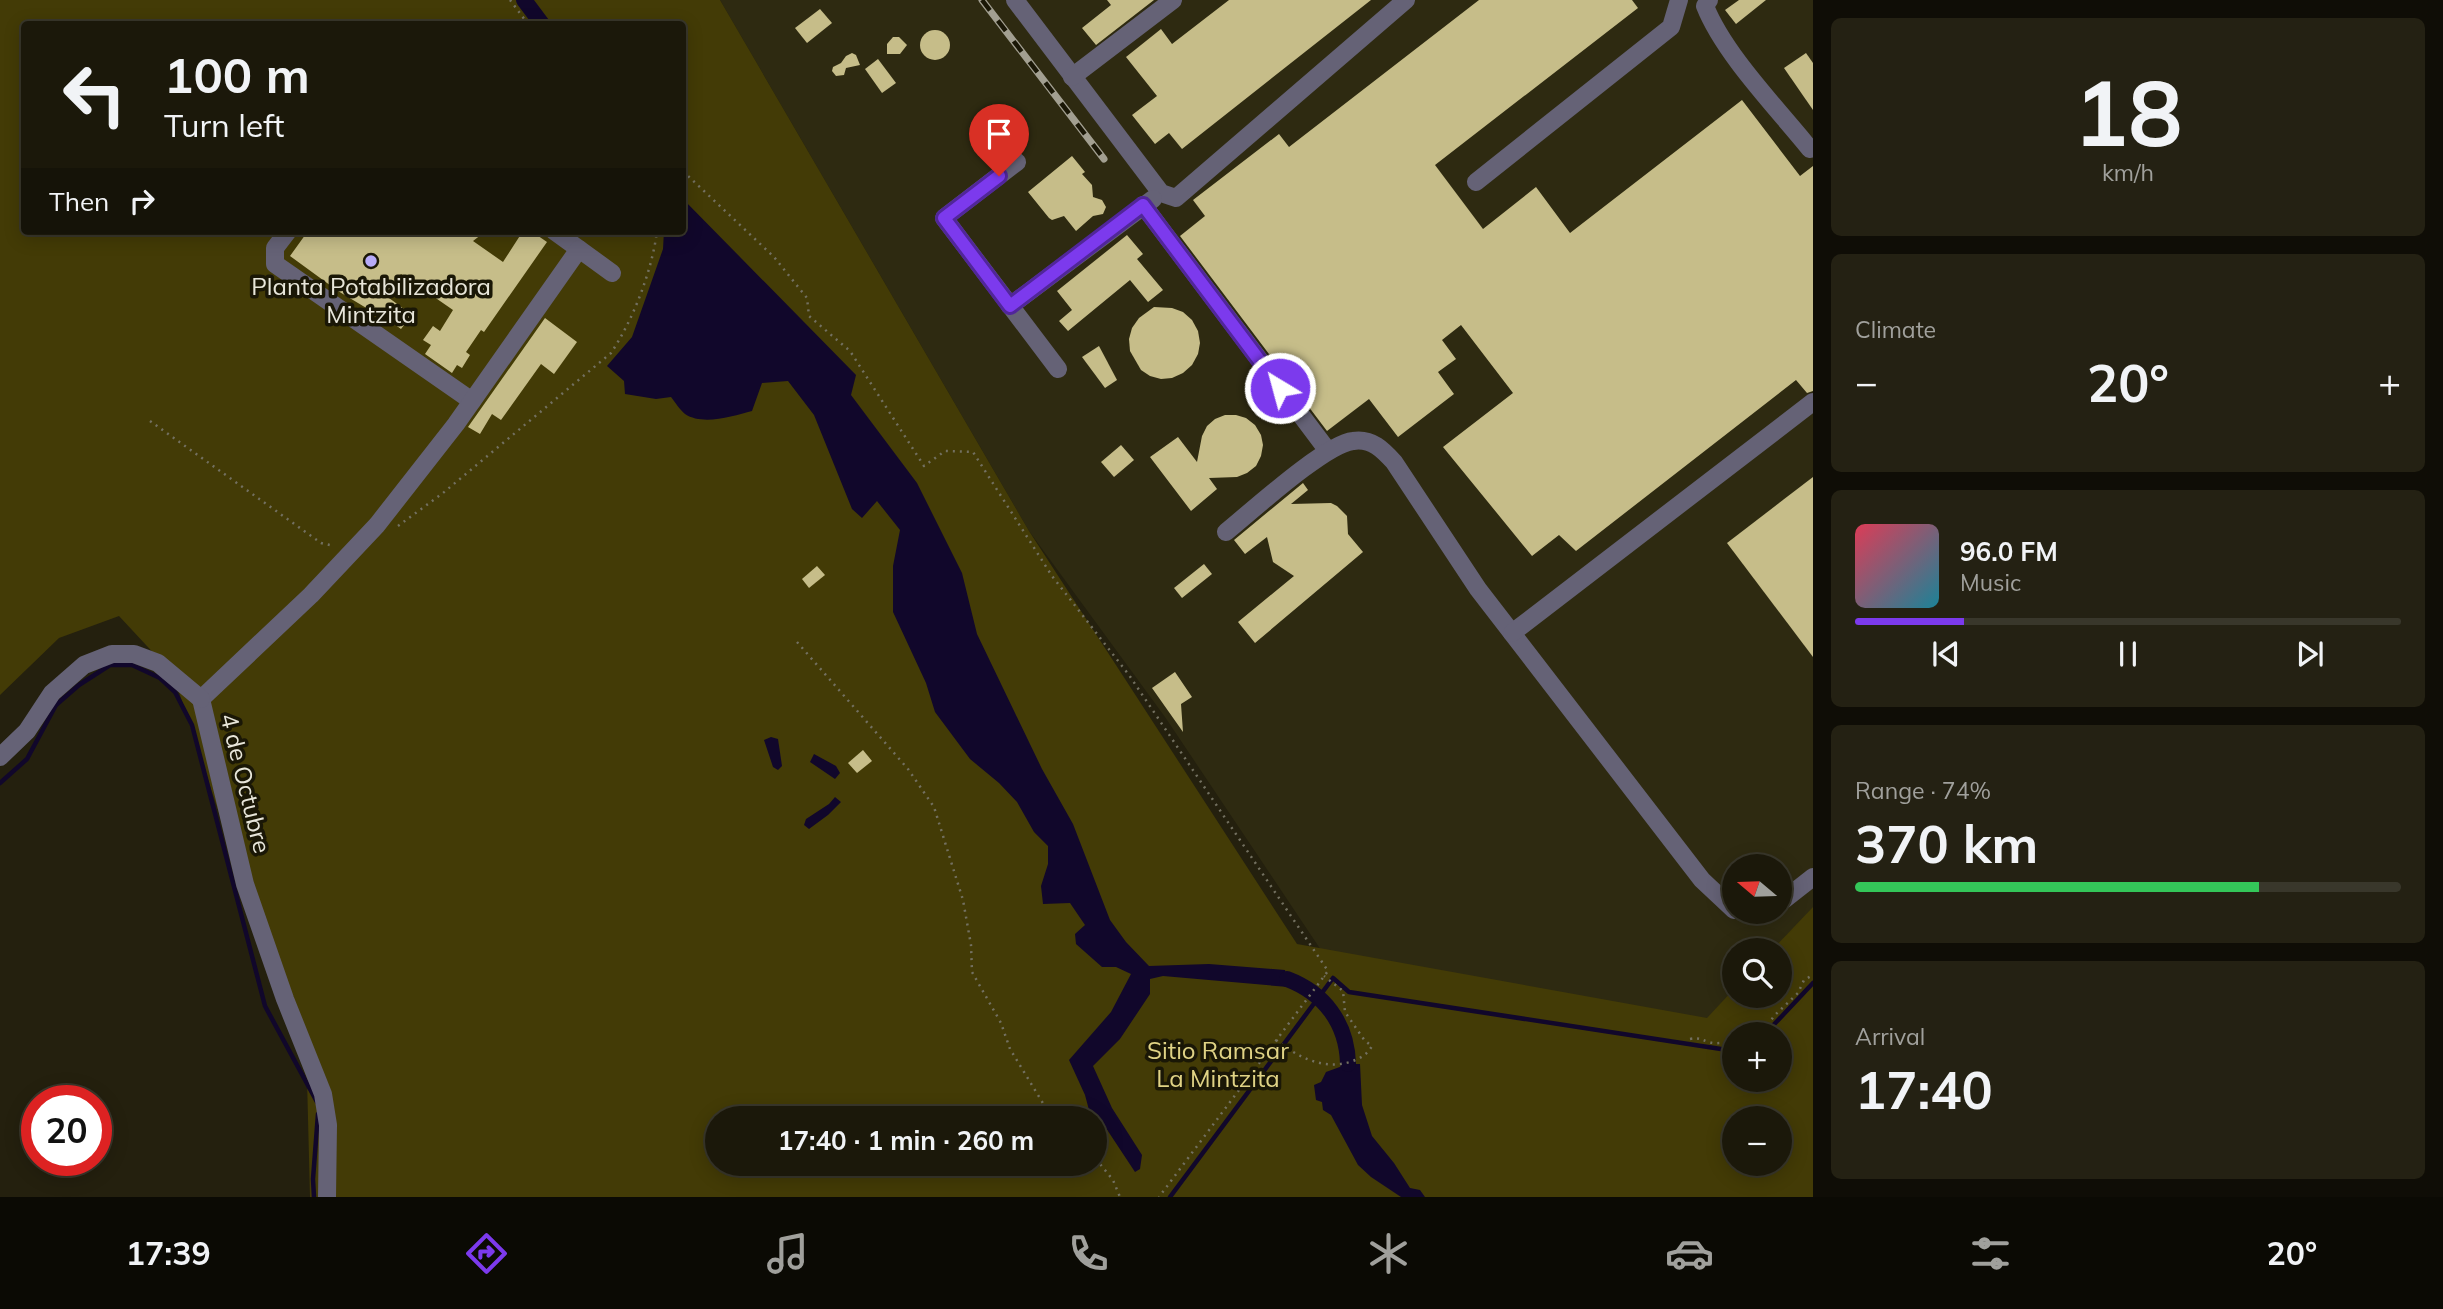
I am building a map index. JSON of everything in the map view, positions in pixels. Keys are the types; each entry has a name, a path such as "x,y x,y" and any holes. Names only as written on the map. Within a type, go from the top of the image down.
{"street":[{"path":"1015,0 1161,193 1176,198 1406,0"},
{"path":"1072,77 1173,0"},
{"path":"1476,182 1671,27 1679,0"},
{"path":"1709,0 1706,6 1712,23 1728,47 1811,149"},
{"path":"1017,162 944,218 1058,369"},
{"path":"1010,306 1161,193"},
{"path":"1143,205 1328,451"},
{"path":"285,235 275,248 275,264 472,401"},
{"path":"560,235 612,273"},
{"name":"4 de Octubre","path":"327,1197 328,1125 323,1094 285,999 245,884 201,699 311,595 377,525 456,424 579,249"},
{"path":"1512,633 1813,402"},
{"path":"1226,532 1328,451 1354,440 1377,444 1416,494 1478,589 1702,880 1722,899"},
{"path":"0,757 27,732 52,693 84,665 112,654 134,654 158,663 201,699"},
{"path":"1792,894 1813,877"}],"path":[{"path":"510,0 526,21"},
{"path":"686,175 774,257 807,298 809,316 850,351 924,466 945,451 973,452 1052,576 1129,675 1328,971 1159,1197"},
{"path":"391,530 443,493 611,353 624,334 654,256 657,235"},
{"path":"150,421 321,543 352,551"},
{"path":"797,642 908,769 934,807 962,900 971,945 972,972 1001,1023 1010,1049 1045,1106"},
{"path":"1770,1022 1798,993 1804,980 1813,975"},
{"path":"1276,1040 1309,1060 1330,1066 1364,1056 1372,1046 1345,1012 1343,991 1324,976"},
{"path":"1690,1039 1696,1037 1709,1042 1722,1042"},
{"path":"1107,1173 1120,1197"}],"shaded area":[{"path":"720,0 1813,0 1813,945 1792,948 1792,938 1722,938 1722,1008 1736,1008 1737,1022 1722,1022 1722,1027 1327,959 1165,717 1029,531"},
{"path":"686,202 856,375 851,395 917,483 962,573 977,634 1042,769 1073,824 1110,920 1126,942 1149,966 1209,964 1285,970 1288,987 1163,976 1150,979 1150,994 1120,1039 1093,1066 1112,1108 1142,1155 1140,1169 1135,1172 1107,1130 1107,1106 1088,1106 1069,1060 1111,1012 1131,974 1116,967 1102,967 1076,944 1075,934 1085,925 1070,903 1043,904 1041,886 1048,864 1048,846 1034,832 1017,802 970,759 935,712 926,683 893,612 893,566 900,530 877,501 862,518 852,509 814,415 788,381 762,383 752,411 718,419 692,418 679,408 671,397 656,399 625,394 624,381 607,366 632,337 663,249 664,235 686,235"},
{"path":"771,737 778,739 782,766 778,770 773,767 764,740"},
{"path":"814,754 836,766 840,773 835,779 810,762"},
{"path":"835,797 841,802 828,815 809,829 804,825 806,819"},
{"path":"1348,1064 1360,1064 1362,1105 1372,1136 1410,1188 1420,1190 1425,1197 1401,1197 1371,1177 1358,1165 1331,1115 1323,1110 1322,1102 1316,1100 1314,1085 1321,1082 1326,1072"}],"green space":[{"name":"Sitio Ramsar La Mintzita","path":"0,0 720,0 1029,531 1297,944 1707,1018 1722,1002 1722,1008 1792,1008 1792,938 1783,938 1813,907 1813,1197 310,1197 307,1079 173,674 119,616 59,638 0,695"}],"building":[{"path":"1107,0 1154,0 1096,45 1082,28 1111,5"},
{"path":"1229,0 1371,0 1182,149 1169,133 1155,144 1132,115 1157,96 1126,57 1161,29 1172,44"},
{"path":"1479,0 1632,0 1638,8 1435,165 1483,229 1536,187 1570,233 1742,100 1800,176 1813,166 1813,391 1807,393 1796,380 1576,551 1559,535 1532,556 1443,447 1513,393 1461,325 1442,340 1456,359 1438,372 1454,394 1398,437 1369,399 1327,431 1180,236 1205,216 1193,200 1279,134 1289,147"},
{"path":"1739,0 1766,0 1736,24 1725,10"},
{"path":"820,9 832,23 807,43 795,28"},
{"path":"935,30 941,31 949,39 949,51 941,59 935,60 929,59 921,51 920,45 921,39 929,31"},
{"path":"893,37 899,37 907,45 900,54 887,54 887,44"},
{"path":"852,53 856,55 860,65 846,68 844,75 836,76 832,71 833,67"},
{"path":"1806,53 1813,63 1813,110 1784,68"},
{"path":"878,59 896,83 882,93 865,69"},
{"path":"1072,156 1092,185 1093,197 1102,200 1106,207 1103,214 1093,216 1076,231 1064,216 1052,220 1049,218 1028,192"},
{"path":"305,235 481,235 473,241 503,262 520,235 537,235 547,242 484,332 481,330 466,352 470,355 462,368 457,365 452,373 425,354 431,345 423,340 433,326 440,331 453,310 401,274 385,295 412,315 401,329 375,310 373,312 338,291 290,256"},
{"path":"1127,235 1143,254 1137,259 1163,290 1148,302 1130,280 1068,331 1059,321 1072,310 1057,291"},
{"path":"1154,307 1183,312 1192,320 1198,331 1200,343 1192,365 1172,378 1150,376 1141,370 1130,351 1132,328 1139,318"},
{"path":"545,318 577,342 554,374 541,364 501,420 492,414 480,434 468,427"},
{"path":"1099,346 1117,380 1105,388 1082,357"},
{"path":"1225,415 1246,418 1255,425 1263,445 1261,456 1256,466 1247,473 1237,477 1209,478 1217,489 1191,511 1150,457 1178,437 1197,462 1202,436 1207,426"},
{"path":"1121,445 1134,460 1114,477 1101,462"},
{"path":"1813,477 1813,657 1727,543"},
{"path":"1303,483 1308,490 1291,504 1331,503 1337,506 1347,516 1348,534 1363,552 1255,643 1238,622 1294,576 1273,562 1267,537 1245,554 1234,540"},
{"path":"1204,564 1212,574 1182,598 1174,588"},
{"path":"817,566 825,575 809,588 802,579"},
{"path":"1175,672 1192,697 1181,704 1183,732 1152,688"},
{"path":"863,750 872,761 857,773 848,763"}],"waterway":[{"path":"524,0 540,21"},
{"path":"0,783 27,759 56,705 79,685 110,665 132,665 160,678 175,692 192,725 265,1006 317,1102"},
{"path":"1170,1197 1333,978 1349,992 1722,1049"},
{"path":"1287,979 1312,992 1331,1011 1343,1035 1348,1064"},
{"path":"1776,1022 1813,983"},
{"path":"314,1197 318,1114"}],"railway":[{"path":"982,0 1104,159"}],"place":[{"name":"Planta Potabilizadora Mintzita","path":"371,261"}],"route":[{"path":"999,176 944,218 1010,306 1143,205 1280,388"}]}
